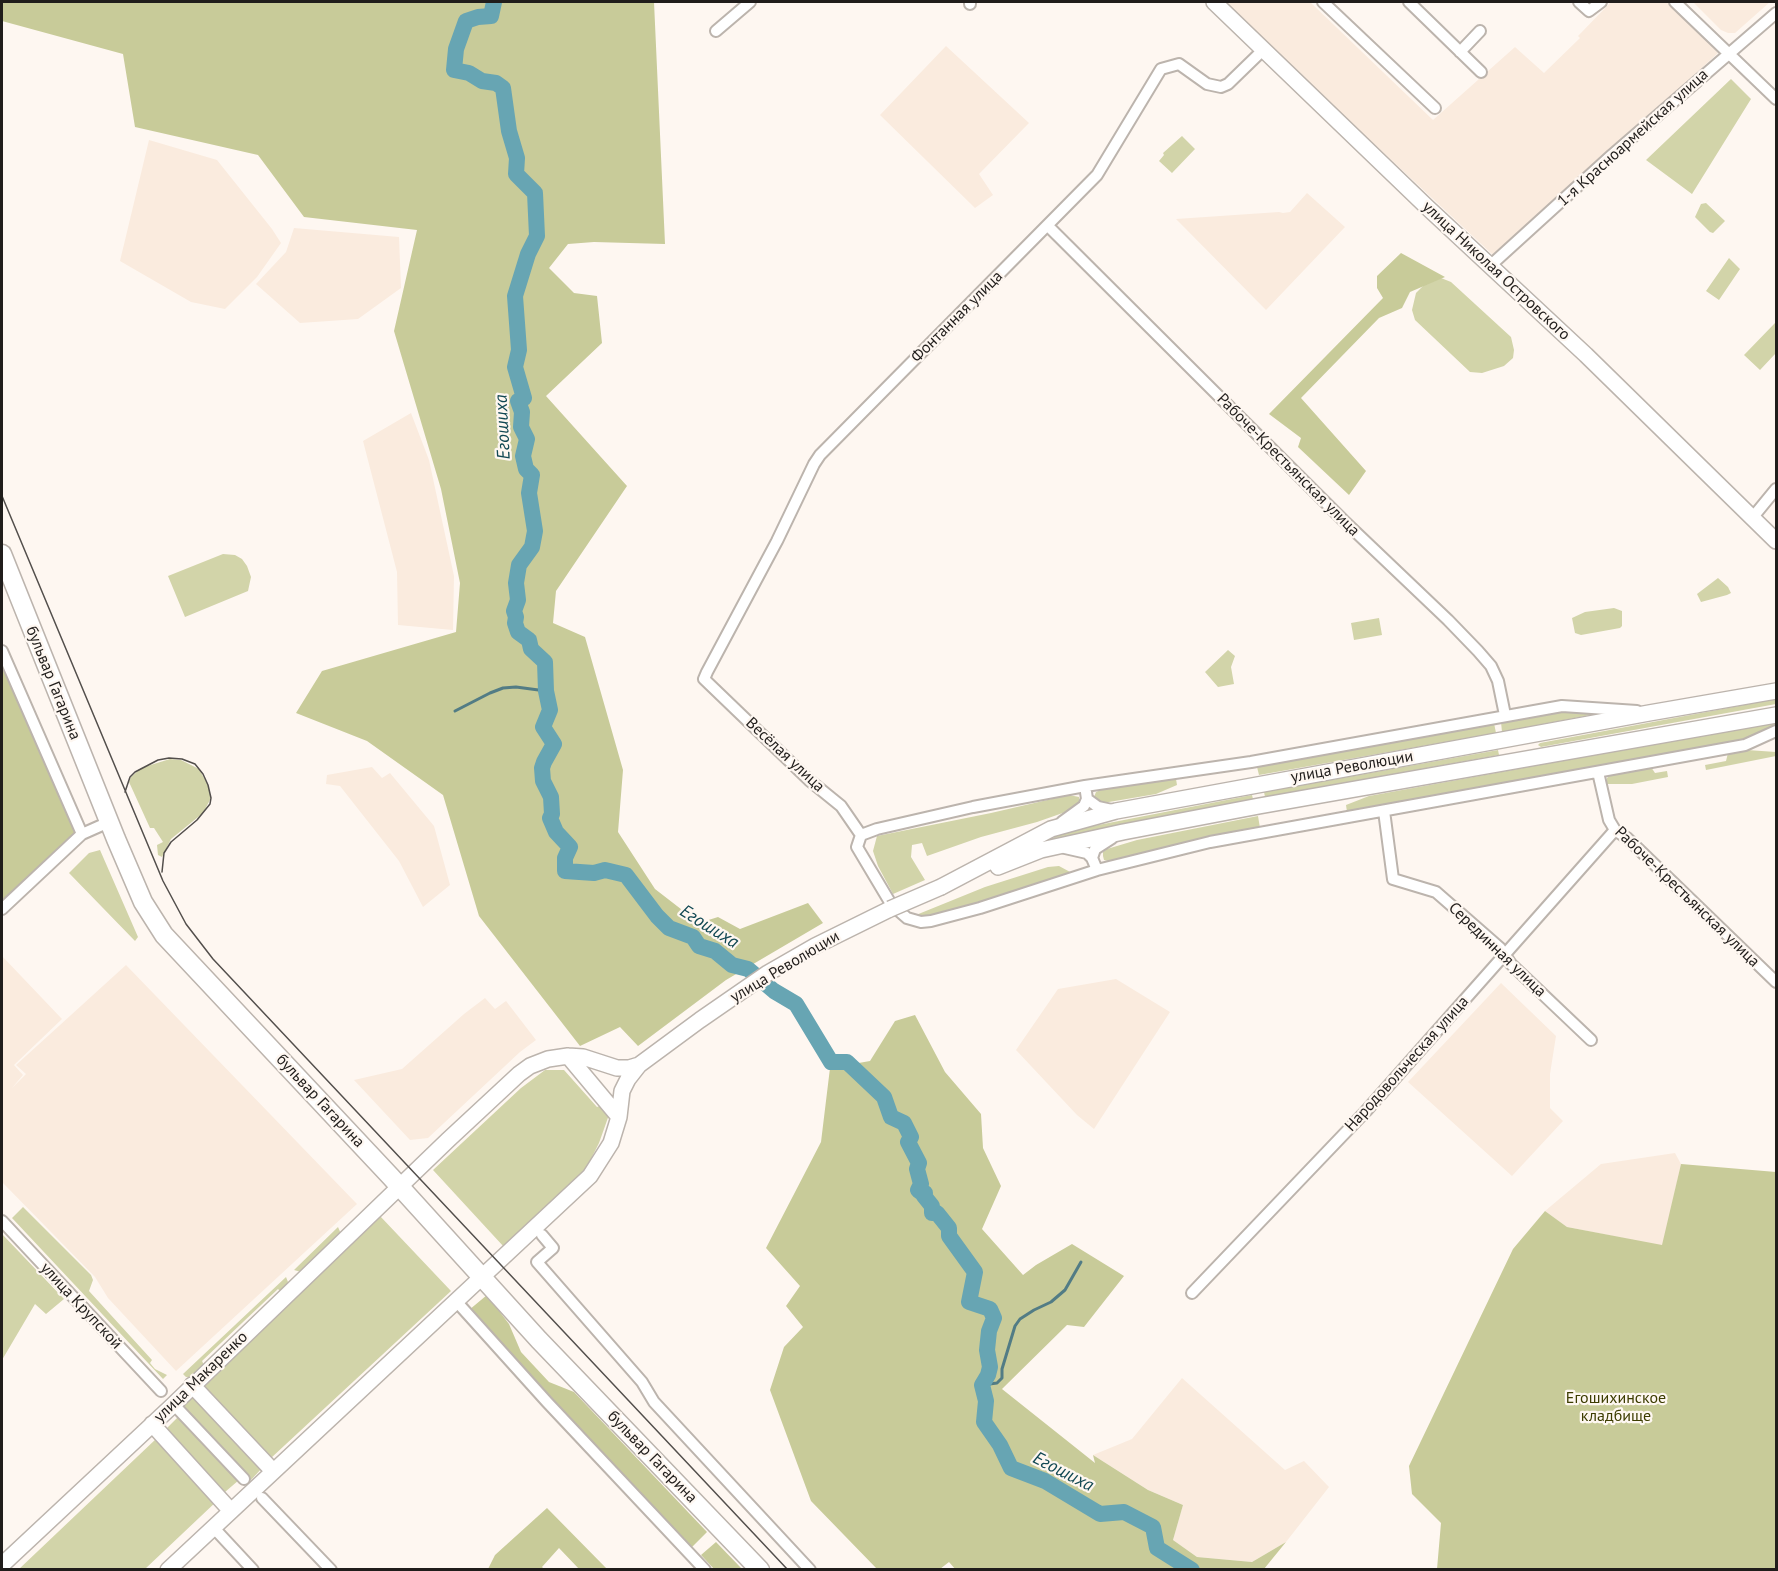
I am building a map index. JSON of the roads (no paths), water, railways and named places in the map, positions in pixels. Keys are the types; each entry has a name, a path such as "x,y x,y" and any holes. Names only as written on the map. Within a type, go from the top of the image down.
{"main road":[{"name":"улица Николая Островского","path":"1214,2 1426,207 1491,265 1776,541"},
{"name":"бульвар Гагарина","path":"2,554 143,902 164,935 539,1340 760,1569"},
{"name":"улица Революции","path":"941,887 1051,829 1116,811 1776,691"},
{"name":"улица Революции","path":"482,1276 590,1176 611,1143 619,1117 622,1091 639,1065 700,1020 778,968 869,918 941,887 1056,847 1123,832 1776,715"},
{"path":"1536,734 1529,745 1534,753 1541,756"},
{"path":"568,1056 619,1117"},
{"path":"399,1187 530,1066 548,1059 568,1056 583,1057 617,1068 639,1065"},
{"name":"улица Макаренко","path":"2,1565 399,1187"},
{"path":"168,1569 482,1276"},
{"path":"192,1385 273,1471"},
{"path":"152,1424 231,1511"}],"street":[{"path":"716,31 750,2"},
{"path":"1323,2 1435,108"},
{"path":"1408,2 1481,72"},
{"path":"1579,2 1589,11 1601,2"},
{"path":"1675,2 1776,99"},
{"name":"1-я Красноармейская улица","path":"1491,265 1621,147 1776,13"},
{"path":"1460,52 1480,31"},
{"name":"Фонтанная улица","path":"704,679 777,541 814,464 1097,175 1161,69 1179,64 1207,84 1221,87 1228,84 1263,50"},
{"name":"Рабоче-Крестьянская улица","path":"1048,226 1478,651 1491,666 1498,681 1505,716"},
{"path":"1753,517 1776,489"},
{"path":"2,651 82,834"},
{"name":"Весёлая улица","path":"704,679 810,780 841,806 861,835"},
{"name":"улица Революции","path":"861,835 877,829 973,807 1085,786 1251,762 1562,706 1649,713"},
{"path":"861,835 857,848 891,904 907,918 921,922 930,921 980,908 1097,870 1210,842 1744,745 1776,731"},
{"name":"Рабоче-Крестьянская улица","path":"1598,772 1609,820 1615,830 1627,838 1776,982"},
{"path":"1051,829 1084,806 1087,799 1085,786"},
{"path":"1087,799 1098,807 1116,811"},
{"name":"Серединная улица","path":"1384,811 1393,879 1436,892 1500,948 1505,956 1591,1040"},
{"path":"2,909 82,834 109,822"},
{"name":"Народовольческая улица","path":"1192,1293 1318,1162 1505,956 1615,830"},
{"path":"1092,858 1095,849 1123,832"},
{"path":"1056,847 1087,853 1097,870"},
{"name":"улица Крупской","path":"2,1221 160,1391"},
{"path":"542,1235 553,1248 537,1262 642,1382 654,1402 810,1569"},
{"path":"456,1301 705,1569"},
{"path":"178,1409 244,1479"},
{"path":"262,1498 331,1569"},
{"path":"213,1527 248,1568"}],"waterway":[{"name":"Егошиха","path":"494,2 491,16 466,21 456,49 454,70 469,73 482,81 496,83 503,88 509,131 517,158 516,174 535,193 537,236 528,254 515,296 519,350 515,367 524,398 518,401 522,412 521,427 527,439 523,456 526,469 532,475 529,493 535,531 532,547 519,565 516,583 518,600 514,611 518,632 529,640 531,649 545,662 546,691 550,710 543,727 554,744 542,768 543,781 551,797 552,814 550,818 556,832 570,847 565,858 565,871 594,873 605,870 626,875 669,928 693,937 699,946 715,951 732,965 748,969 774,991 796,1004 831,1062 847,1062 884,1097 891,1117 904,1123 911,1137 908,1142 919,1163 917,1169 921,1184 918,1190 925,1193 924,1196 932,1206 932,1213 937,1213 949,1228 949,1236 975,1272 969,1302 990,1309 994,1318 989,1331 987,1350 990,1367 982,1385 986,1401 984,1422 1000,1445 1011,1468 1045,1481 1100,1514 1124,1512 1153,1527 1157,1548 1192,1570"},
{"path":"455,711 503,688 516,687 546,691"},
{"path":"982,1385 997,1383 1002,1378 1002,1369 1015,1326 1020,1319 1051,1302 1065,1290 1081,1262"}],"tram line":[{"path":"2,496 163,881 186,924 213,959 788,1570"},
{"path":"125,792 130,777 135,772 158,760 182,759 195,764 203,774 208,785 210,804 197,820 171,842 164,853 162,872"}],"park label":[{"name":"Егошихинское кладбище","path":"1616,1407"}]}
